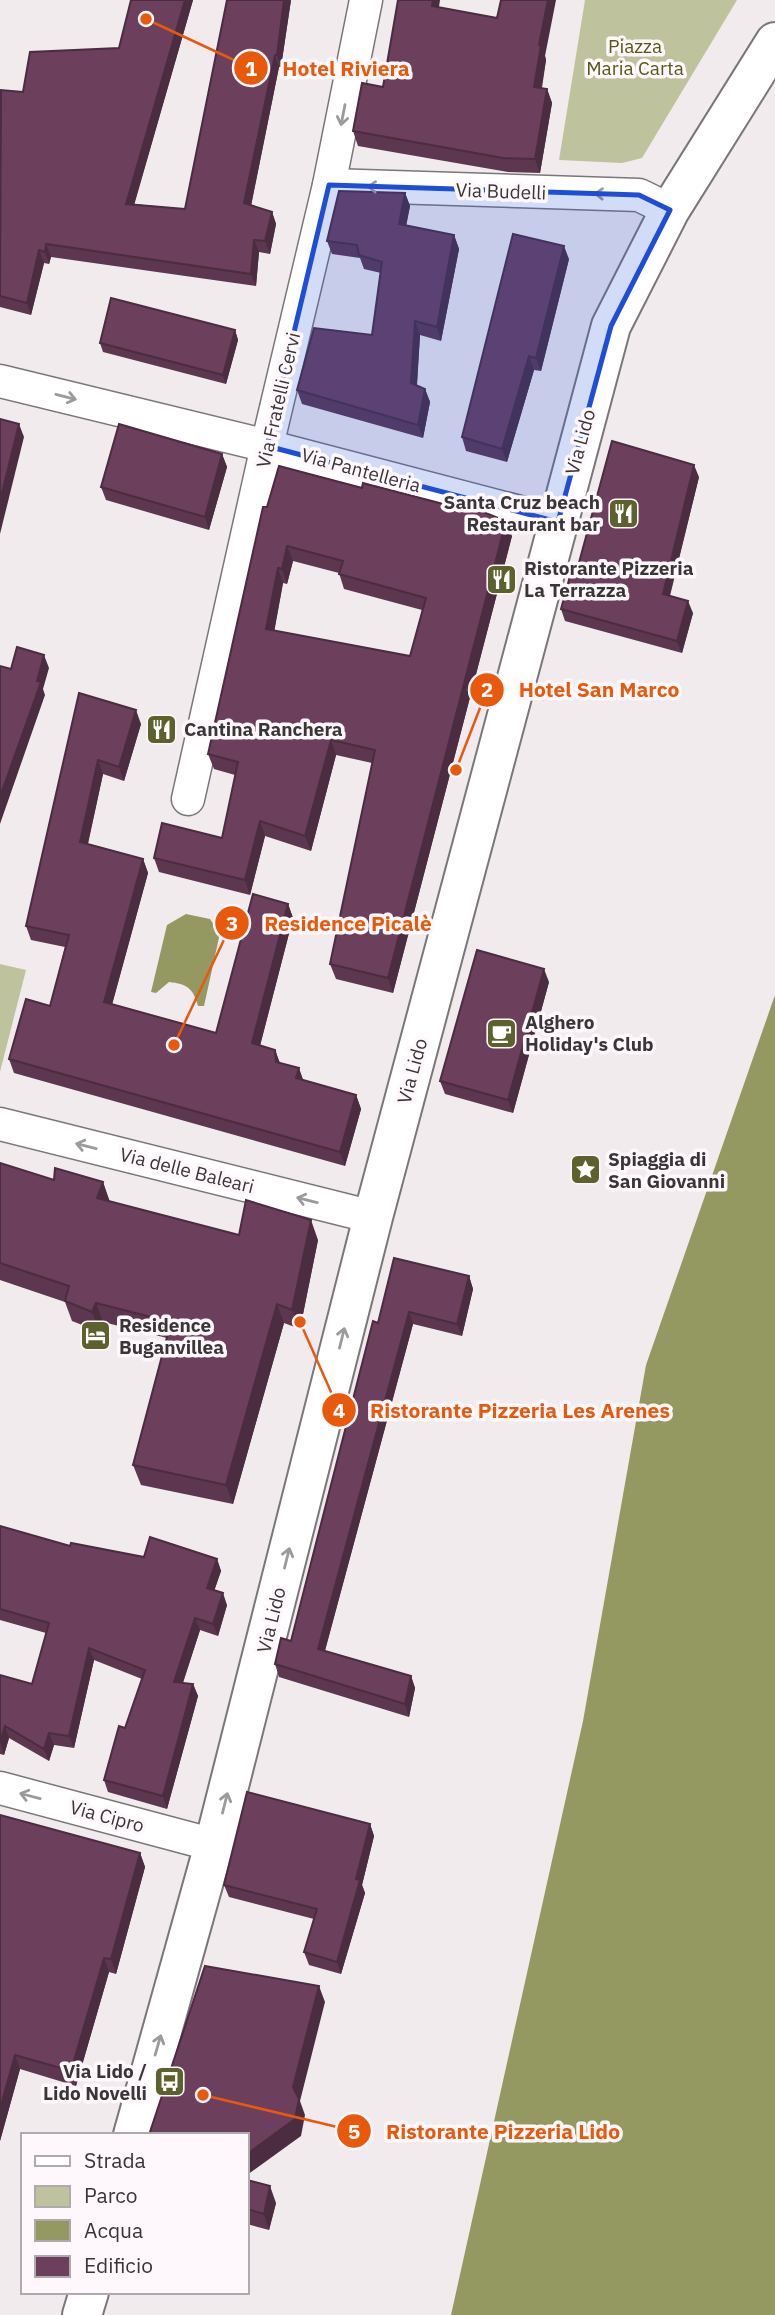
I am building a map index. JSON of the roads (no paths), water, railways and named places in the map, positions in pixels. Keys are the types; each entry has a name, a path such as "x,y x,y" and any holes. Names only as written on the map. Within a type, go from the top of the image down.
{"street":[{"name":"Via Fratelli Cervi","path":"188,799 329,185 366,0"},
{"name":"Via Lido","path":"134,2133 214,1845 373,1217 611,326 670,210 775,42"},
{"name":"Via Budelli","path":"329,185 639,195 670,210"},
{"name":"Via Pantelleria","path":"0,382 267,446 558,522"},
{"name":"Via delle Baleari","path":"0,1124 373,1217"},
{"name":"Via Cipro","path":"0,1788 214,1845"},
{"path":"82,2315 88,2294"}],"water":[{"path":"186,914 210,919 220,933 204,1006 198,1006 191,991 180,984 169,982 156,993 151,992 167,925"},
{"path":"775,995 775,2315 451,2315 583,1721 646,1365"}],"place":[{"name":"Hotel Riviera","path":"146,19"},
{"name":"Santa Cruz beach Restaurant bar","path":"623,513"},
{"name":"Ristorante Pizzeria La Terrazza","path":"501,579"},
{"name":"Cantina Ranchera","path":"161,729"},
{"name":"Hotel San Marco","path":"456,770"},
{"name":"Alghero Holiday's Club","path":"502,1033"},
{"name":"Residence Picalè","path":"174,1045"},
{"name":"Spiaggia di San Giovanni","path":"585,1170"},
{"name":"Ristorante Pizzeria Les Arenes","path":"300,1322"},
{"name":"Residence Buganvillea","path":"96,1336"},
{"name":"Via Lido / Lido Novelli","path":"170,2082"},
{"name":"Ristorante Pizzeria Lido","path":"203,2095"}],"park label":[{"name":"Piazza Maria Carta","path":"635,57"}]}
